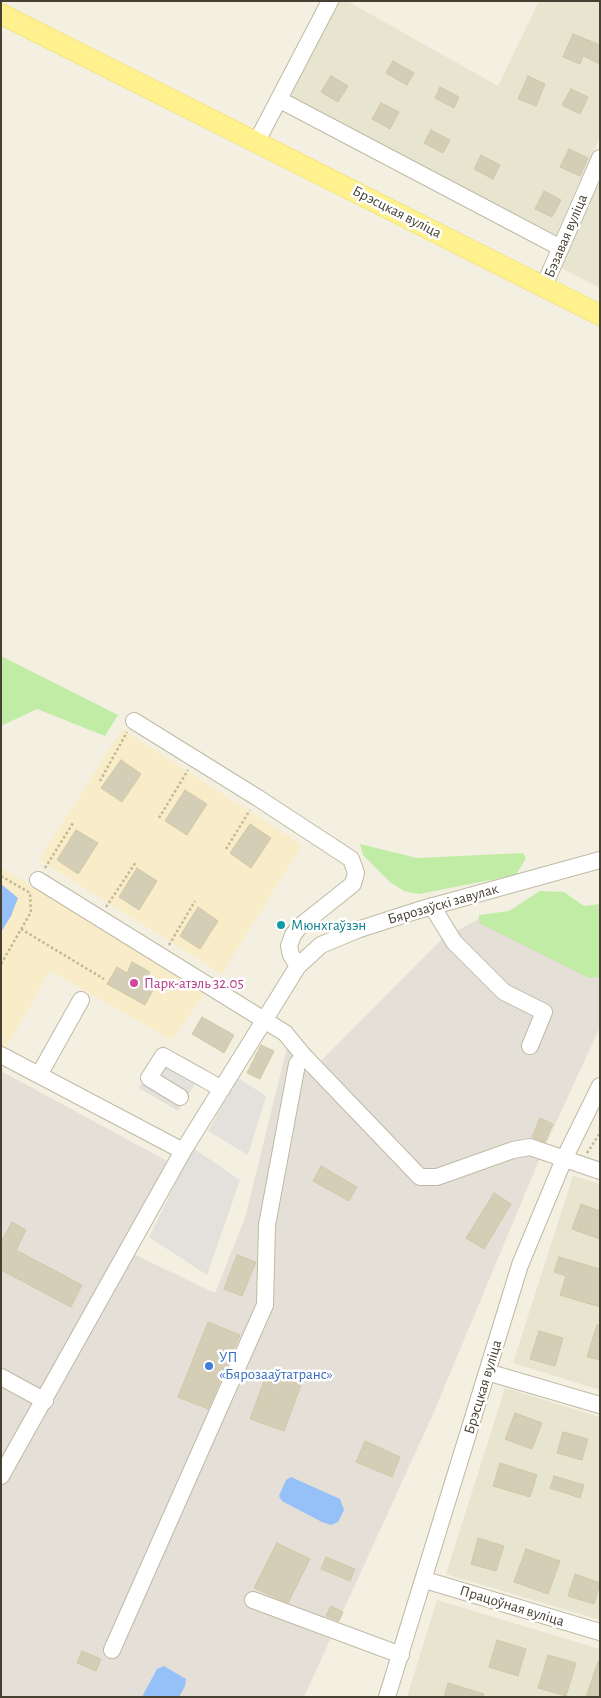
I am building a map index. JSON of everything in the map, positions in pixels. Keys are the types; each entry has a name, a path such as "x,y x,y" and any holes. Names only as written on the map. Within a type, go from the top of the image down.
{"main road":[{"name":"Брэсцкая вуліца","path":"1,14 600,315"}],"street":[{"path":"257,141 330,1"},
{"path":"280,100 561,248"},
{"name":"Бэзавая вуліца","path":"544,286 600,158"},
{"path":"134,721 196,758 351,858 356,873 353,884 293,935 289,946 291,955 298,966"},
{"name":"Бярозаўскі завулак","path":"1,1476 45,1401 182,1151 298,966 321,946 357,930 432,906 600,860"},
{"path":"38,880 285,1033 304,1056 420,1177 437,1177 513,1150 530,1147 600,1171"},
{"path":"432,906 454,942 504,992 544,1012 530,1046"},
{"path":"39,1075 81,1000"},
{"path":"1,1055 182,1151"},
{"path":"180,1097 149,1078 163,1056 222,1089"},
{"path":"112,1650 265,1305 267,1225 297,1064 304,1056"},
{"name":"Брэсцкая вуліца","path":"387,1697 425,1580 520,1265 564,1158 600,1086"},
{"path":"487,1372 600,1405"},
{"path":"1,1377 45,1401"},
{"name":"Працоўная вуліца","path":"425,1580 600,1632"},
{"path":"253,1600 401,1655"}],"path":[{"path":"100,781 134,721"},
{"path":"159,818 196,758"},
{"path":"226,849 258,798"},
{"path":"38,880 74,823"},
{"path":"99,918 136,862"},
{"path":"1,876 30,893 31,912 1,964"},
{"path":"162,956 196,902"},
{"path":"21,929 104,979"},
{"path":"580,1164 600,1133"}],"shaded area":[{"path":"337,1 347,1 498,86 539,1 600,1 600,137 556,235 288,97"},
{"path":"600,173 600,288 559,267"},
{"path":"122,729 302,845 222,974 39,860"},
{"path":"1,867 204,994 172,1040 50,971 6,1049 1,1046"},
{"path":"487,914 600,963 600,1027 543,1151 433,1414 304,1697 1,1697 1,1071 167,1161 123,1249 215,1293 245,1218 287,1047 308,1074 442,939"},
{"path":"162,1046 205,1068 178,1111 139,1088"},
{"path":"238,1078 266,1096 248,1155 208,1131"},
{"path":"193,1148 240,1180 207,1275 149,1237"},
{"path":"573,1176 600,1184 600,1390 513,1363"},
{"path":"505,1388 600,1417 600,1620 446,1574"},
{"path":"437,1600 600,1649 600,1697 407,1697"}],"green space":[{"path":"1,656 118,715 105,736 37,709 1,726"},
{"path":"360,844 417,858 523,853 526,858 516,875 419,894 404,891 390,882 363,855"},
{"path":"540,891 564,892 584,906 600,904 600,977 589,978 479,923 479,915 509,911"}],"water":[{"path":"1,884 18,898 11,916 1,932"},
{"path":"291,1477 340,1499 344,1510 338,1522 331,1525 322,1522 282,1501 279,1496 286,1480"},
{"path":"164,1666 186,1679 185,1686 179,1697 142,1697 157,1669"}],"building":[{"path":"573,34 600,45 600,64 583,56 580,64 563,57"},
{"path":"393,61 414,73 407,85 386,73"},
{"path":"331,76 348,86 338,102 321,92"},
{"path":"528,76 545,84 536,106 518,99"},
{"path":"440,87 459,97 454,108 435,98"},
{"path":"571,89 588,97 580,114 562,105"},
{"path":"381,103 399,112 390,129 372,119"},
{"path":"431,130 450,140 443,153 424,143"},
{"path":"569,149 588,158 580,176 560,167"},
{"path":"481,155 500,165 493,179 474,169"},
{"path":"544,191 561,200 552,217 535,209"},
{"path":"121,760 141,774 122,802 101,788"},
{"path":"185,790 207,804 187,835 165,821"},
{"path":"250,824 271,838 251,868 230,853"},
{"path":"76,830 98,843 78,874 57,860"},
{"path":"137,868 157,881 139,910 119,897"},
{"path":"198,907 218,921 200,949 180,936"},
{"path":"132,962 150,972 143,985 153,990 145,1005 107,984 117,967 127,973"},
{"path":"202,1017 234,1035 224,1053 192,1034"},
{"path":"261,1045 274,1051 260,1079 247,1073"},
{"path":"540,1118 553,1124 545,1142 532,1137"},
{"path":"321,1166 357,1187 349,1201 313,1181"},
{"path":"494,1193 511,1204 484,1249 466,1238"},
{"path":"581,1204 600,1211 600,1239 572,1229"},
{"path":"12,1222 26,1230 16,1250 82,1285 71,1307 1,1270 1,1242"},
{"path":"237,1255 256,1262 242,1296 224,1289"},
{"path":"559,1257 600,1269 600,1307 560,1295 566,1276 554,1272"},
{"name":"УП «Бярозааўтатранс»","path":"208,1322 240,1335 208,1409 178,1397"},
{"path":"597,1325 600,1325 600,1360 587,1357"},
{"path":"539,1331 563,1338 555,1366 530,1359"},
{"path":"267,1373 301,1385 284,1431 250,1419"},
{"path":"515,1413 542,1423 532,1449 505,1439"},
{"path":"563,1432 588,1439 582,1460 557,1453"},
{"path":"365,1441 400,1457 392,1477 356,1462"},
{"path":"500,1463 537,1475 530,1497 493,1486"},
{"path":"554,1476 584,1485 580,1498 550,1488"},
{"path":"478,1538 504,1546 496,1571 471,1564"},
{"path":"277,1543 310,1559 288,1603 254,1588"},
{"path":"526,1549 560,1561 548,1594 514,1582"},
{"path":"326,1557 355,1569 350,1581 321,1569"},
{"path":"575,1574 600,1583 594,1604 568,1596"},
{"path":"331,1606 343,1612 339,1621 326,1616"},
{"path":"497,1640 526,1649 518,1676 489,1667"},
{"path":"82,1651 101,1659 96,1671 77,1663"},
{"path":"548,1655 576,1663 566,1696 538,1688"},
{"path":"598,1662 600,1662 600,1697 586,1697"},
{"path":"448,1683 484,1694 484,1697 444,1697"}],"place":[{"name":"Мюнхгаўзэн","path":"281,925"},
{"name":"Парк-атэль 32.05","path":"134,983"},
{"name":"УП «Бярозааўтатранс»","path":"209,1366"}]}
